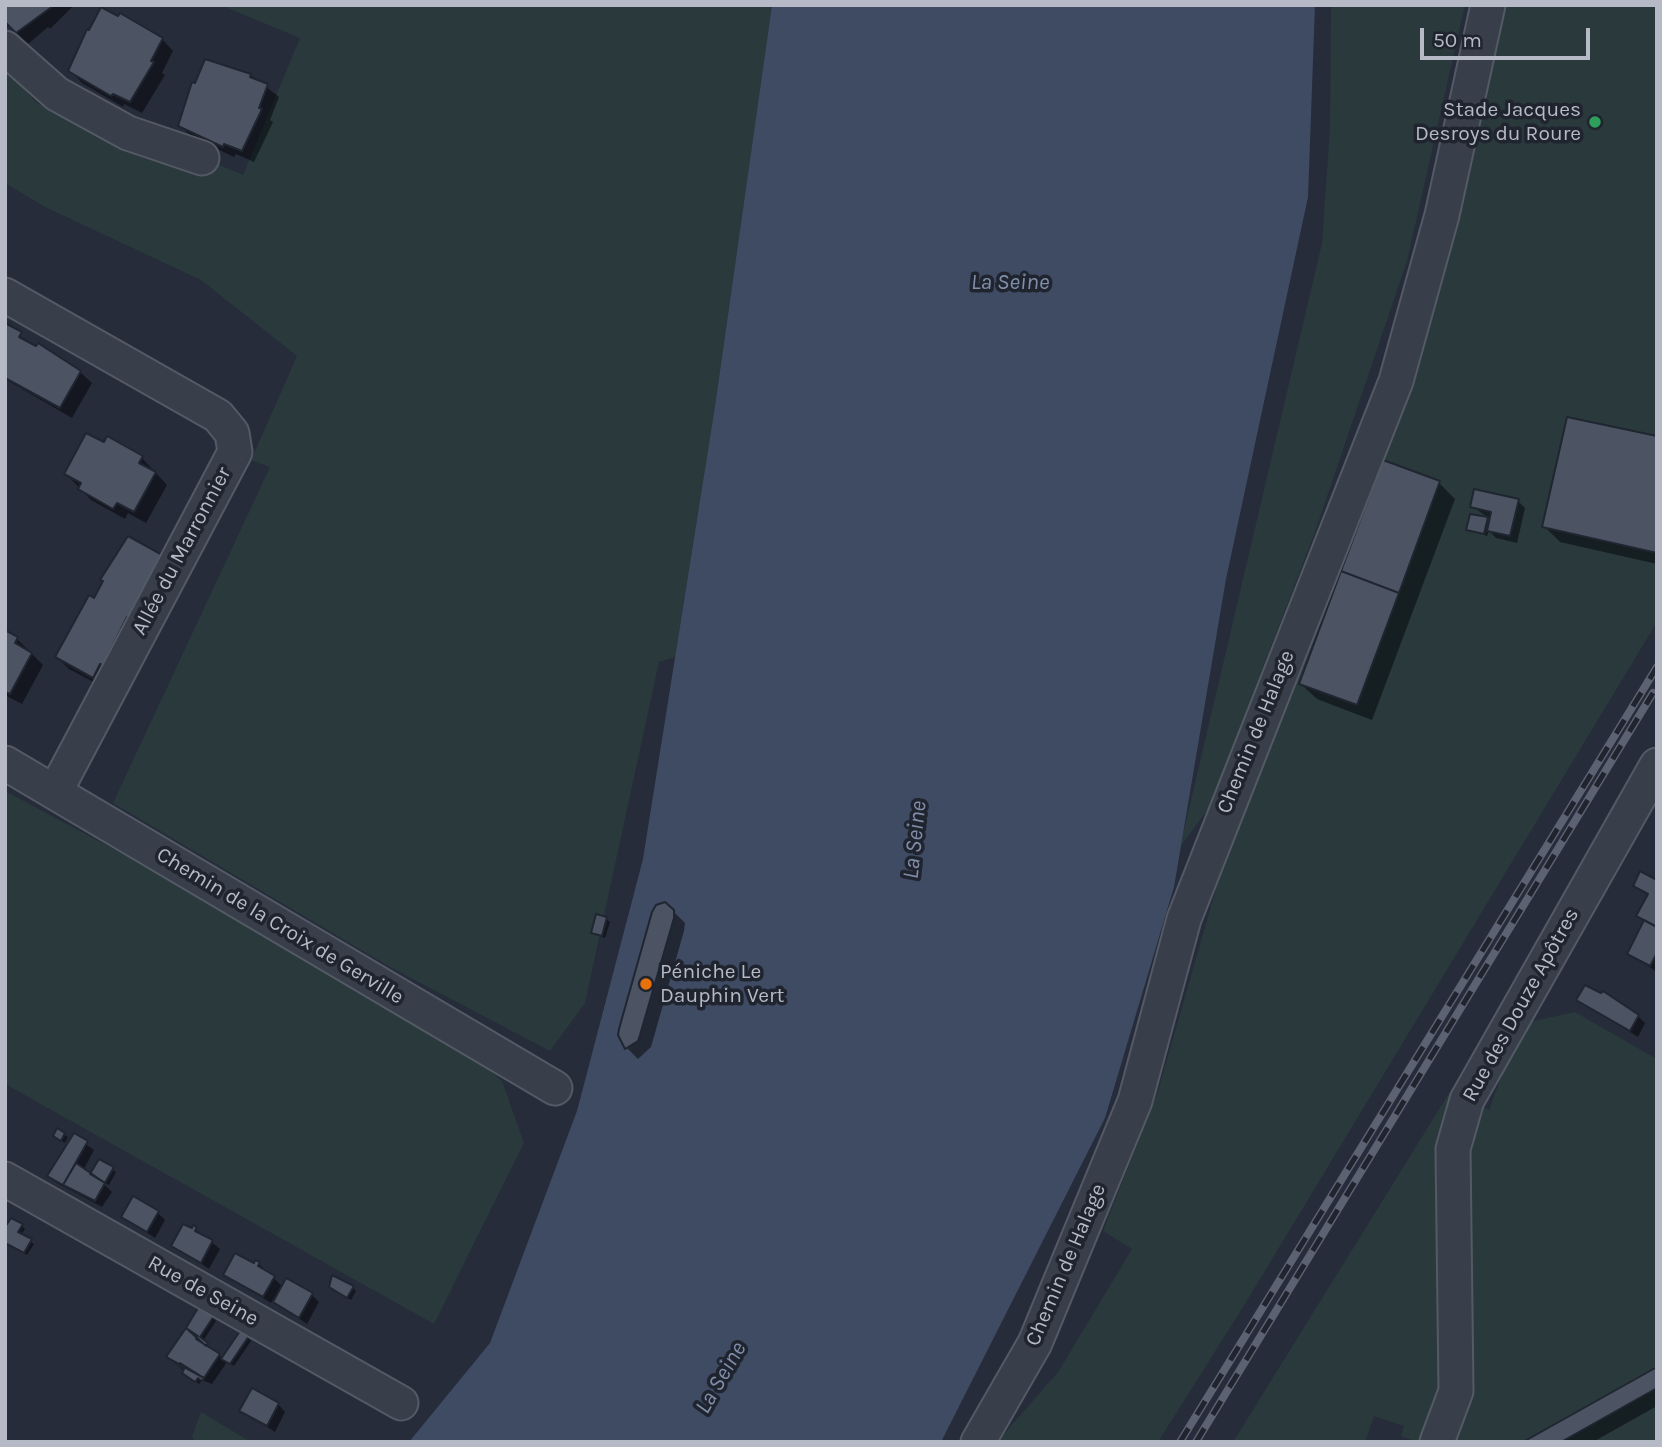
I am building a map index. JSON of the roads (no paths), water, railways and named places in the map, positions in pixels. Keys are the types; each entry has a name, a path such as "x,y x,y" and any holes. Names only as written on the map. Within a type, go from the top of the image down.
{"street":[{"name":"Chemin de Halage","path":"978,1442 1035,1343 1135,1101 1184,919 1395,381 1442,215 1488,5"},
{"path":"5,48 57,94 128,133 202,158"},
{"name":"Allée du Marronnier","path":"5,295 218,416 232,433 235,452 55,792"},
{"name":"Chemin de la Croix de Gerville","path":"5,763 555,1088"},
{"name":"Rue des Douze Apôtres","path":"1437,1442 1455,1391 1453,1149 1459,1122 1467,1100 1536,975 1657,765"},
{"name":"Rue de Seine","path":"5,1179 401,1403"}],"water":[{"name":"La Seine","path":"772,5 1315,5 1308,197 1226,579 1174,887 1105,1118 941,1442 409,1442 490,1343 577,1111 643,859 715,406"}],"railway":[{"path":"1180,1442 1657,667"},
{"path":"1196,1442 1653,693"}],"place":[{"name":"Stade Jacques Desroys du Roure","path":"1595,122"},
{"name":"Péniche Le Dauphin Vert","path":"646,984"}]}
